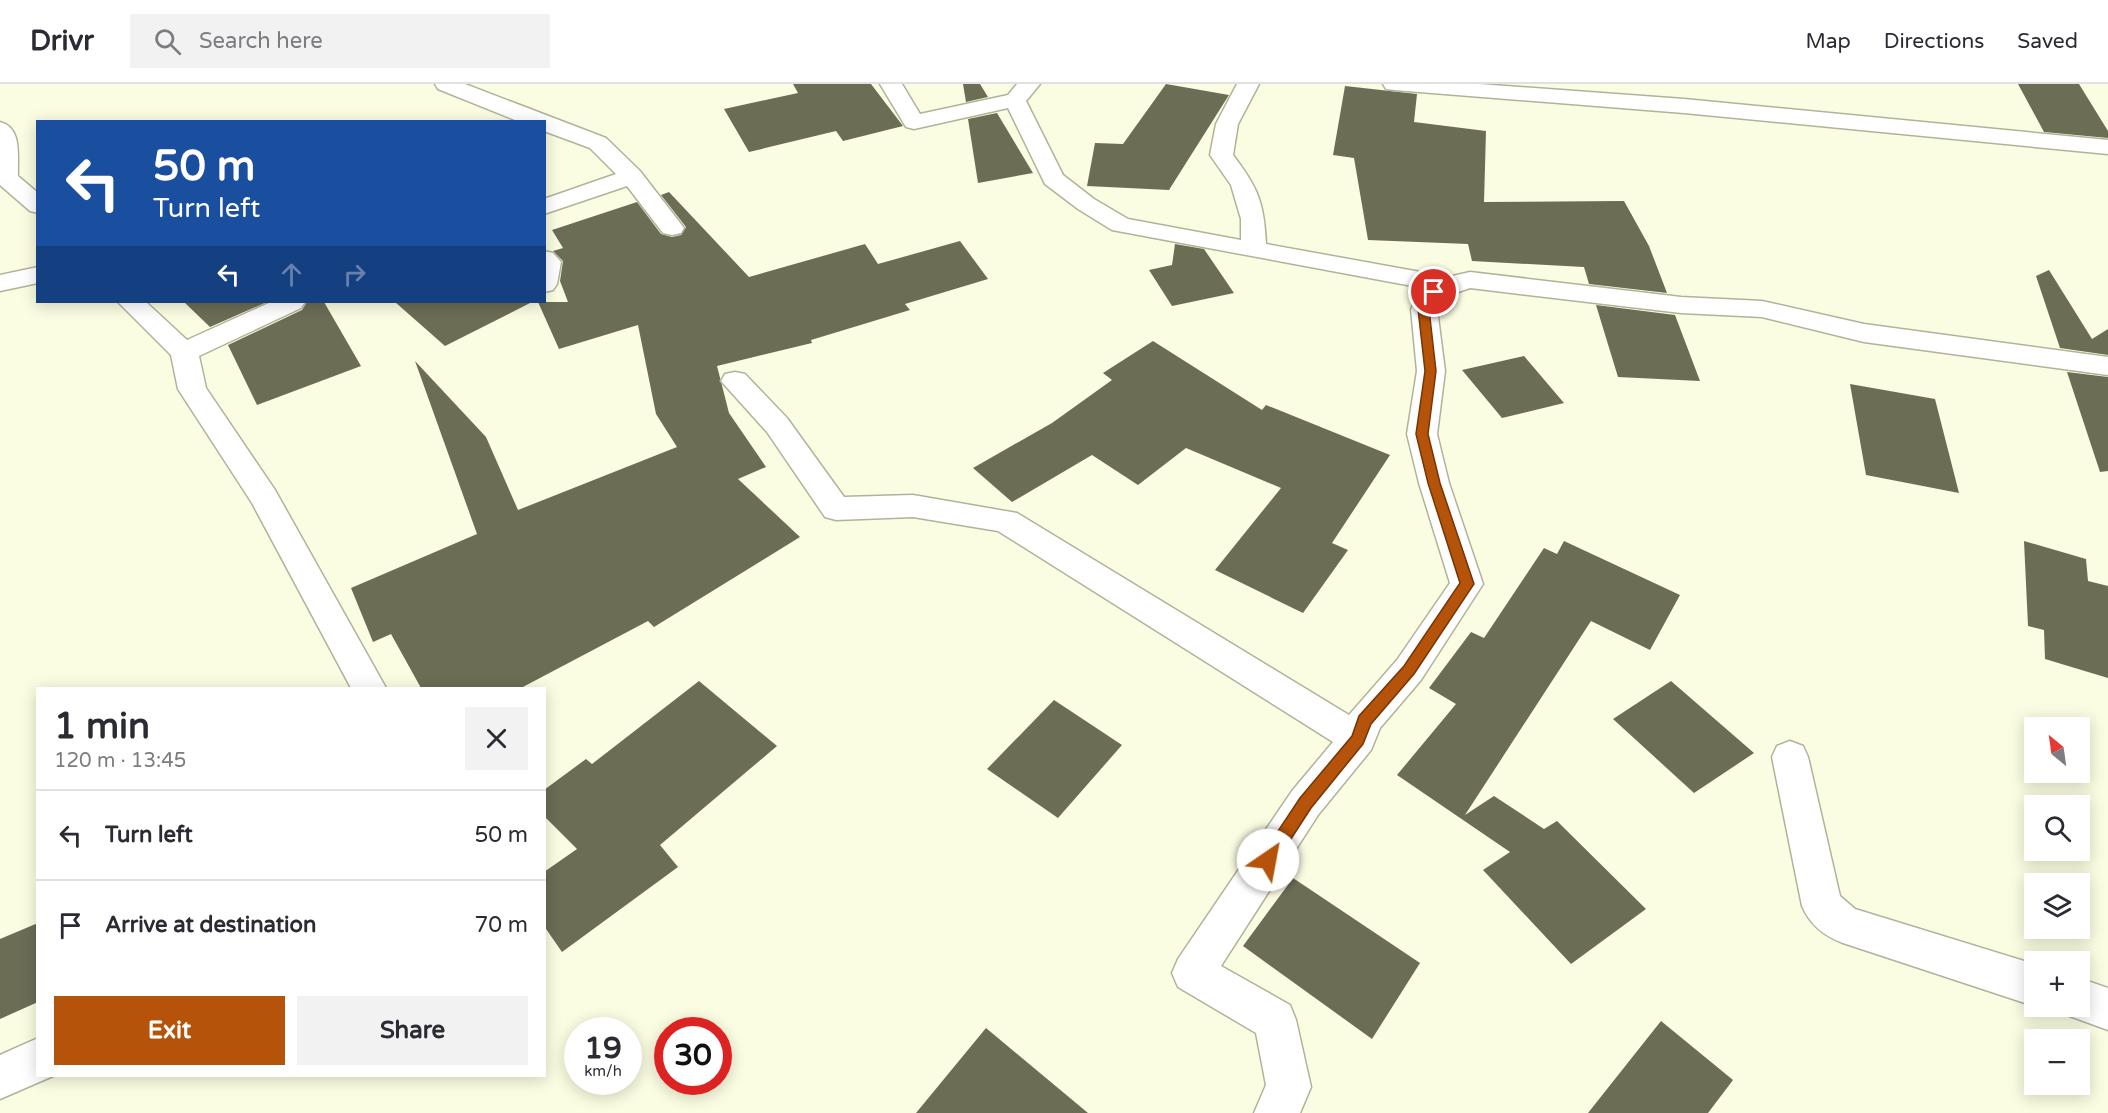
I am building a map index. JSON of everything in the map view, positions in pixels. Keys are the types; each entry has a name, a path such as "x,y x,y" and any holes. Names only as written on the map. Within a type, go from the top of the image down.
{"street":[{"path":"446,84 538,120"},
{"path":"891,84 914,122 1022,92 1053,179 1086,204 1122,225 1448,285"},
{"path":"1248,84 1227,124 1221,155 1243,184 1253,219 1254,249"},
{"path":"1394,84 1684,95 2108,147"},
{"path":"546,123 598,143 632,176 672,228"},
{"path":"0,129 6,137 6,178 36,204"},
{"path":"546,206 632,176"},
{"path":"0,283 36,274"},
{"path":"1276,1113 1289,1087 1275,1020 1193,973 1305,803 1358,739 1364,721 1409,670 1467,584 1434,483 1422,434 1431,371 1424,309 1434,292 1448,285 1470,280 1681,304 1762,309 1864,333 2108,366"},
{"path":"132,303 184,352 192,389 264,498 368,687"},
{"path":"184,352 290,303"},
{"path":"735,381 777,425 836,509 913,506 1006,521 1358,739"},
{"path":"1790,757 1822,906 1843,924 2024,982"},
{"path":"2090,1003 2108,1009"},
{"path":"0,1077 36,1061"}],"building":[{"path":"793,84 871,84 903,126 843,141 836,131 749,152 724,109 798,93"},
{"path":"963,84 980,84 988,97 966,102"},
{"path":"1166,84 1229,95 1169,190 1087,186 1095,143 1123,144"},
{"path":"2018,84 2079,84 2108,131 2108,138 2044,132"},
{"path":"1345,86 1417,94 1414,122 1486,131 1484,202 1624,201 1649,246 1667,293 1589,284 1584,267 1472,261 1468,244 1368,240 1354,158 1333,155"},
{"path":"997,113 1033,173 978,183 968,119"},
{"path":"669,192 749,277 865,244 878,264 960,241 988,279 905,304 910,310 811,340 812,343 717,366 729,413 766,467 738,479 800,537 654,627 648,621 523,687 420,687 391,634 373,642 351,588 477,534 415,361 486,437 518,510 677,447 656,414 638,325 559,349 538,303 568,302 560,281 563,261 553,251 563,248 552,230 637,202 661,234 672,237 681,235 686,227 661,195"},
{"path":"1175,244 1204,249 1234,293 1172,306 1149,270 1172,265"},
{"path":"2049,270 2092,339 2108,329 2108,355 2060,348 2036,276"},
{"path":"185,303 265,303 210,327"},
{"path":"306,303 325,303 361,366 257,405 228,345 302,310"},
{"path":"396,303 530,303 445,346"},
{"path":"1596,305 1675,315 1700,381 1618,377"},
{"path":"1153,341 1262,410 1266,405 1390,455 1332,543 1348,550 1303,613 1215,570 1281,488 1186,448 1138,485 1092,455 1012,502 973,468 1052,423 1112,380 1103,373"},
{"path":"1524,356 1564,403 1502,418 1462,370"},
{"path":"2067,372 2108,377 2108,471 2100,472"},
{"path":"1850,384 1935,399 1959,493 1866,475"},
{"path":"1564,541 1680,595 1650,650 1591,621 1465,815 1494,796 1544,829 1557,821 1646,909 1571,964 1483,870 1510,852 1397,775 1456,704 1429,688 1471,632 1484,638 1544,548 1557,554"},
{"path":"2024,541 2086,559 2088,581 2108,586 2108,678 2045,659 2044,630 2028,626"},
{"path":"699,681 777,746 660,845 678,867 562,952 546,929 546,871 577,849 546,818 546,789 586,759 592,764"},
{"path":"1671,681 1754,753 1694,793 1613,719"},
{"path":"1054,700 1122,745 1058,818 987,769"},
{"path":"1293,878 1420,963 1372,1039 1243,946"},
{"path":"36,924 36,1003 0,1019 0,939"},
{"path":"1661,1021 1733,1080 1708,1113 1588,1113"},
{"path":"986,1028 1088,1113 916,1113"}],"route":[{"path":"1268,860 1305,803 1358,739 1364,721 1409,670 1467,584 1434,483 1422,434 1431,371 1424,309 1434,292"}]}
